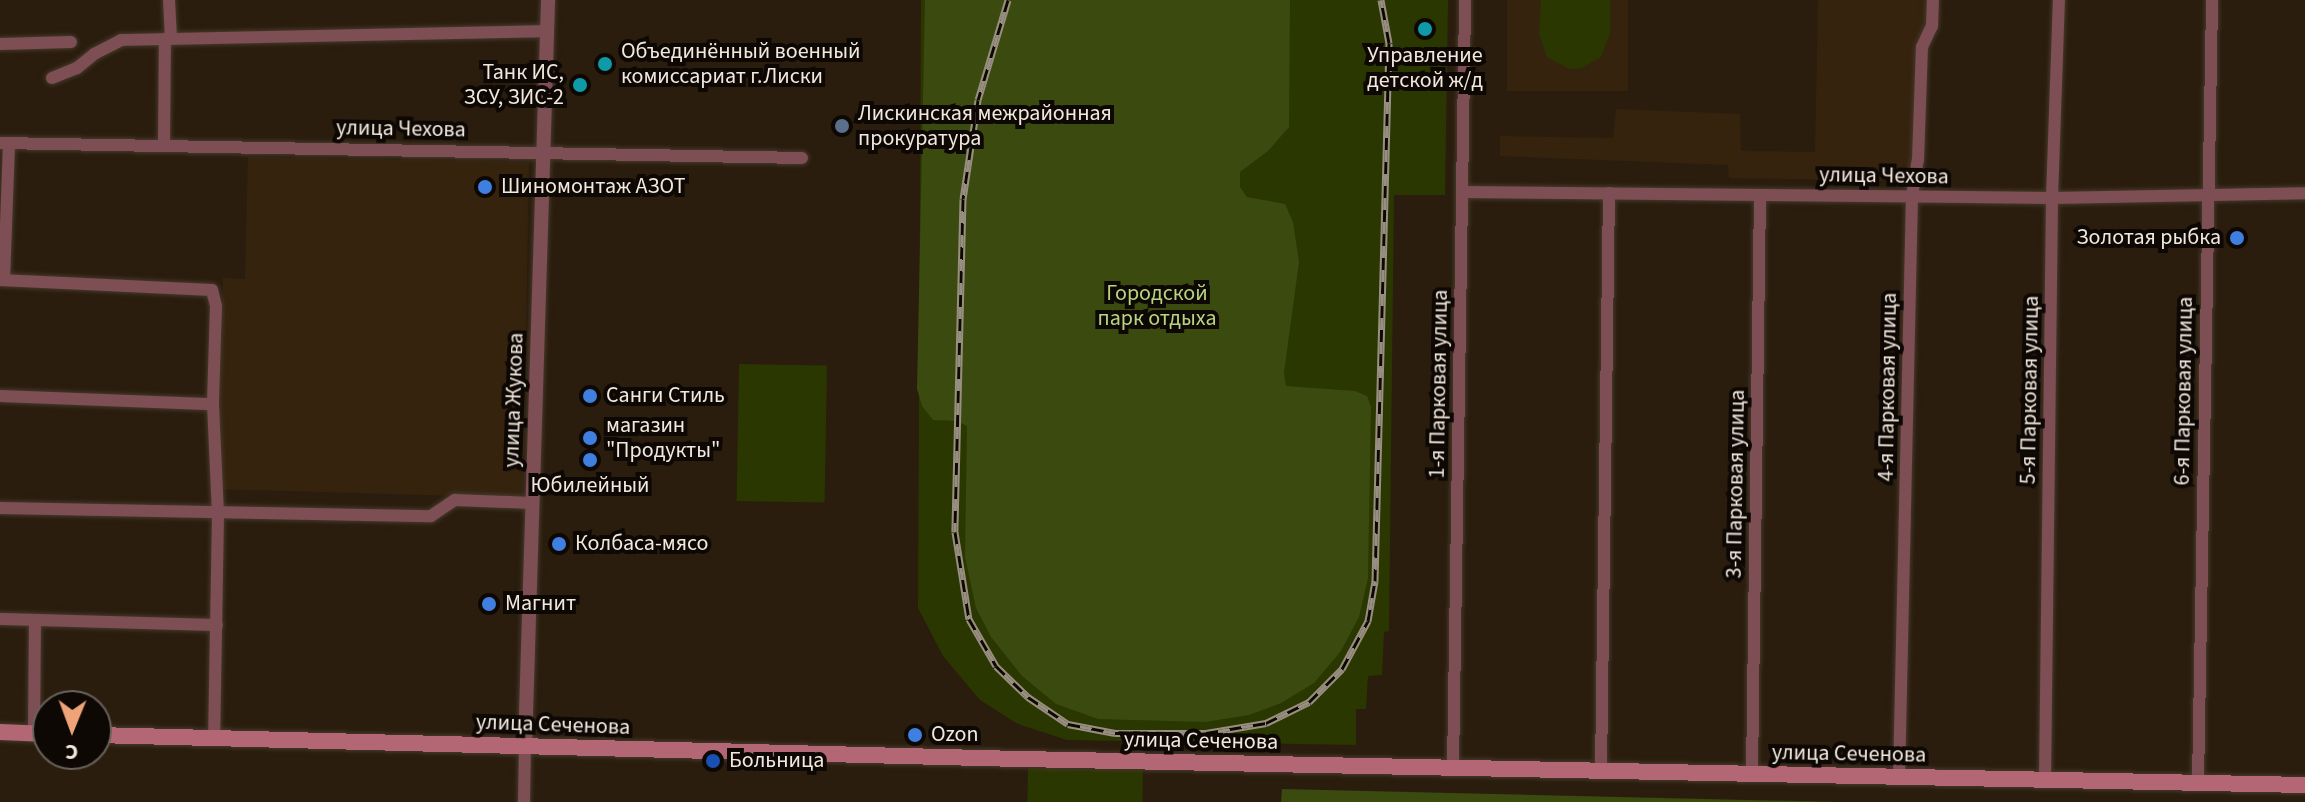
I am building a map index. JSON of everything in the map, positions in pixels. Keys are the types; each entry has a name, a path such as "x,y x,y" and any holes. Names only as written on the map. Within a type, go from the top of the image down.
{"main road":[{"path":"0,732 32,734"},
{"name":"улица Сеченова","path":"112,735 2305,785"}],"street":[{"path":"164,145 169,0"},
{"name":"улица Жукова","path":"524,802 548,0"},
{"name":"1-я Парковая улица","path":"1453,768 1465,0"},
{"name":"4-я Парковая улица","path":"1899,777 1912,196 1918,160 1922,47 1932,26 1933,0"},
{"name":"5-я Парковая улица","path":"2045,780 2052,198 2059,0"},
{"name":"6-я Парковая улица","path":"2198,782 2212,0"},
{"path":"52,78 77,68 94,54 121,40 547,31"},
{"path":"0,44 71,42"},
{"path":"4,143 2,280 212,290 216,306 213,404 218,515 214,738"},
{"name":"улица Чехова","path":"4,143 802,158"},
{"name":"улица Чехова","path":"1462,192 2052,198 2305,193"},
{"path":"1601,771 1609,193"},
{"name":"3-я Парковая улица","path":"1752,774 1760,195"},
{"path":"0,396 213,404"},
{"path":"0,524 0,508 218,515 431,516 455,500 532,503"},
{"path":"0,619 217,625"},
{"path":"35,621 39,690"}],"shaded area":[{"path":"1507,0 1628,0 1628,91 1507,91"},
{"path":"1818,0 1928,0 1923,181 1729,178 1728,165 1500,156 1500,136 1613,138 1616,109 1740,114 1741,151 1815,152"},
{"path":"248,157 529,162 523,498 217,489 223,278 245,279"}],"green space":[{"name":"Городской парк отдыха","path":"921,0 1448,0 1445,195 1394,195 1389,631 1384,632 1382,675 1368,676 1366,709 1356,709 1356,745 1067,740 1018,724 980,700 943,656 918,608"},
{"name":"Городской парк отдыха","path":"925,0 1290,0 1289,127 1268,151 1240,172 1240,187 1247,197 1285,204 1293,222 1299,262 1284,373 1286,386 1355,391 1367,396 1371,407 1368,578 1359,617 1341,651 1314,683 1281,703 1249,715 1205,722 1098,719 1056,704 1022,676 991,637 976,608 965,557 967,426 957,421 933,420 922,406 917,389"},
{"path":"1541,0 1610,0 1610,33 1601,57 1582,68 1569,69 1547,57 1539,34"},
{"path":"739,364 827,366 825,503 737,501"},
{"path":"1028,768 1143,770 1142,802 1027,802"},
{"path":"1282,789 1838,802 1281,802"}],"railway":[{"path":"1008,0 978,100 963,199 955,532 969,619 996,666 1028,697 1068,724 1115,733 1206,733 1266,723 1309,702 1342,669 1368,621 1375,581 1389,43 1381,0"}],"place":[{"name":"Управление детской ж/д","path":"1425,29"},
{"name":"Объединённый военный комиссариат г.Лиски","path":"605,64"},
{"name":"Танк ИС, ЗСУ, ЗИС-2","path":"580,85"},
{"name":"Лискинская межрайонная прокуратура","path":"842,126"},
{"name":"Шиномонтаж АЗОТ","path":"485,187"},
{"name":"Золотая рыбка","path":"2237,238"},
{"name":"Санги Стиль","path":"590,396"},
{"name":"магазин \"Продукты\"","path":"590,438"},
{"name":"Юбилейный","path":"590,460"},
{"name":"Колбаса-мясо","path":"559,544"},
{"name":"Магнит","path":"489,604"},
{"name":"Ozon","path":"915,735"},
{"name":"Больница","path":"713,761"}]}
